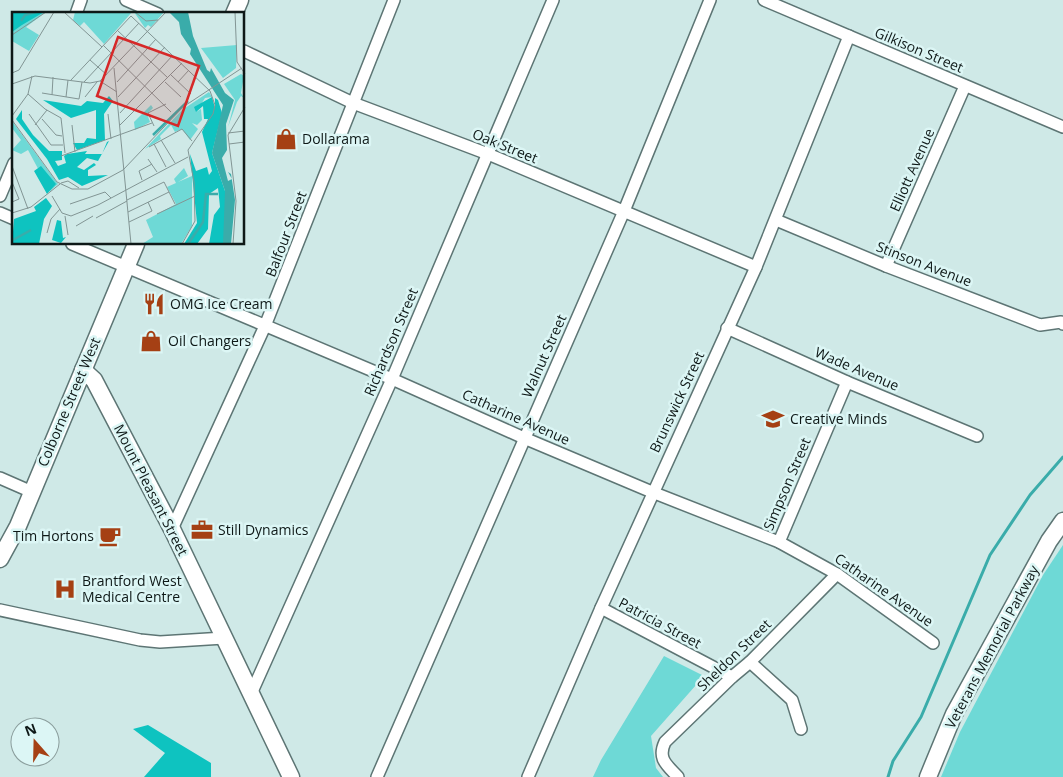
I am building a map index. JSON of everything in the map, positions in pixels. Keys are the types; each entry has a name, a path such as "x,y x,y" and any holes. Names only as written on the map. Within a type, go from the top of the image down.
{"main road":[{"path":"235,12 240,0"},
{"name":"Colborne Street West","path":"0,559 14,536 136,245"},
{"name":"Mount Pleasant Street","path":"82,370 94,380 172,530 291,777"},
{"name":"Veterans Memorial Parkway","path":"928,777 954,714 1049,541 1063,521"}],"street":[{"path":"77,12 81,0"},
{"path":"126,0 153,12"},
{"name":"Balfour Street","path":"172,530 265,326 394,0"},
{"name":"Richardson Street","path":"251,694 392,379 553,0"},
{"name":"Walnut Street","path":"377,777 624,212 710,0"},
{"name":"Gilkison Street","path":"764,0 1063,127"},
{"name":"Brunswick Street","path":"528,777 600,608 756,267 849,36"},
{"name":"Oak Street","path":"245,51 353,102 488,154 756,267"},
{"name":"Elliott Avenue","path":"886,266 965,86"},
{"path":"0,196 12,168"},
{"path":"0,213 12,218"},
{"name":"Stinson Avenue","path":"776,220 886,266 1040,326 1062,322"},
{"name":"Catharine Avenue","path":"74,245 392,379 524,438 778,542 837,574 933,643"},
{"name":"Wade Avenue","path":"727,328 847,382 977,436"},
{"name":"Simpson Street","path":"778,542 847,382"},
{"path":"0,478 32,492"},
{"name":"Sheldon Street","path":"678,777 664,762 661,754 664,742 750,662 837,574"},
{"name":"Patricia Street","path":"600,608 732,677"},
{"path":"0,610 140,640 160,642 224,638"},
{"path":"750,662 792,700 801,729"}],"shaded area":[{"path":"1063,545 1063,777 941,777 960,732 1043,575"},
{"path":"664,656 704,676 651,736 656,768 663,777 593,777 601,760"},
{"path":"148,725 211,763 211,777 144,777 165,753 133,729"}],"waterway":[{"path":"888,777 893,761 921,717 990,555 1030,495 1063,457"}],"place":[{"name":"Dollarama","path":"286,139"},
{"name":"OMG Ice Cream","path":"154,304"},
{"name":"Oil Changers","path":"151,341"},
{"name":"Creative Minds","path":"773,419"},
{"name":"Still Dynamics","path":"202,530"},
{"name":"Tim Hortons","path":"110,536"},
{"name":"Brantford West Medical Centre","path":"65,589"}]}
